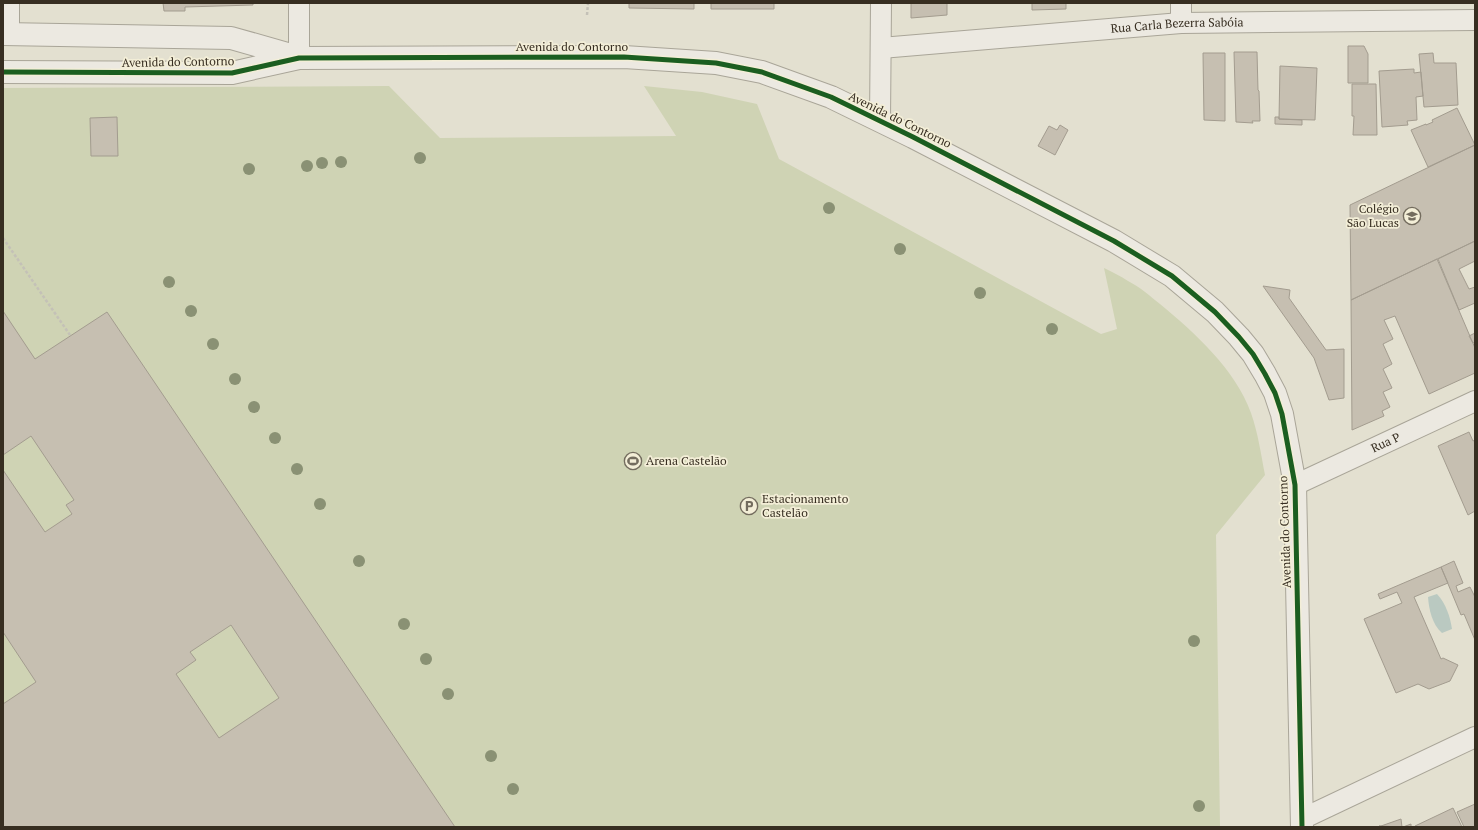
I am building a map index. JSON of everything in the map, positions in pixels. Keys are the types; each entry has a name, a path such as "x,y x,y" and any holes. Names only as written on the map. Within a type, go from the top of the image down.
{"street":[{"path":"6,34 9,3"},
{"path":"299,3 299,58"},
{"path":"880,121 881,3"},
{"path":"1181,3 1181,23"},
{"name":"Rua Carla Bezerra Sabóia","path":"881,48 1181,23 1473,18"},
{"name":"Avenida do Contorno","path":"6,34 231,38 299,58"},
{"name":"Avenida do Contorno","path":"3,72 232,73 299,58 624,57 689,60 716,63 762,72 831,97 1114,241 1172,276 1215,312 1253,354 1275,393 1282,414 1295,484 1302,823"},
{"name":"Rua P","path":"1295,484 1475,401"},
{"path":"1302,823 1475,737"}],"path":[{"path":"587,15 588,3"},
{"path":"3,238 70,335"}],"green space":[{"name":"Arena Castelão","path":"389,86 440,138 676,136 644,86 702,92 757,104 779,159 1101,334 1117,329 1104,268 1141,289 1187,327 1213,353 1235,381 1244,397 1256,428 1265,475 1216,535 1220,827 3,827 3,88"}],"shaded area":[{"path":"1437,594 1447,610 1452,629 1442,633 1433,621 1428,602 1428,597"}],"building":[{"path":"163,3 253,3 253,5 185,7 185,11 164,11"},
{"path":"629,3 694,3 694,9 629,8"},
{"path":"711,3 774,3 774,9 711,9"},
{"path":"911,3 947,3 947,15 911,18"},
{"path":"1032,3 1066,3 1066,9 1032,10"},
{"path":"1348,46 1364,46 1368,54 1368,83 1348,83"},
{"path":"1234,52 1257,52 1260,121 1252,121 1253,123 1236,122"},
{"path":"1203,53 1225,53 1225,121 1204,120"},
{"path":"1433,53 1434,63 1456,63 1458,105 1424,107 1419,54"},
{"path":"1280,66 1317,68 1315,120 1279,119"},
{"path":"1414,69 1414,73 1421,72 1423,96 1416,97 1417,120 1407,121 1408,125 1382,127 1379,71"},
{"path":"1352,84 1376,84 1377,135 1353,135 1354,116 1352,116"},
{"path":"1457,108 1475,145 1428,167 1411,130 1433,122 1432,120"},
{"path":"117,117 118,156 91,156 90,118"},
{"path":"1275,117 1279,117 1279,119 1302,120 1302,125 1275,124"},
{"path":"1060,125 1068,130 1055,155 1038,146 1049,126 1057,130"},
{"name":"Colégio São Lucas","path":"1475,145 1475,241 1351,300 1350,205"},
{"path":"1475,241 1475,261 1459,269 1469,289 1475,287 1475,303 1459,310 1438,259"},
{"path":"1437,259 1475,348 1475,373 1429,394 1395,316 1384,320 1393,339 1383,344 1392,364 1383,369 1392,388 1383,392 1390,407 1382,411 1384,416 1352,430 1351,300"},
{"path":"1263,286 1290,290 1289,298 1326,350 1344,349 1344,398 1329,400 1314,358"},
{"path":"3,311 35,359 107,312 455,827 3,827 3,704 36,682 3,632 3,470 45,532 72,514 66,505 74,500 31,436 3,455","holes":["231,625 279,698 219,738 176,674 196,660 190,652"]},
{"path":"1475,333 1475,342 1473,343 1469,336"},
{"path":"1469,432 1473,441 1475,440 1475,511 1468,515 1438,446"},
{"path":"1454,561 1463,583 1456,586 1458,592 1470,587 1475,597 1475,640 1464,614 1461,615 1441,567"},
{"path":"1441,567 1448,583 1414,597 1441,659 1443,658 1458,665 1450,681 1429,689 1418,684 1396,693 1364,619 1402,603 1397,592 1380,599 1378,594"},
{"path":"1475,804 1475,827 1464,827 1457,812"},
{"path":"1453,808 1462,827 1415,827 1415,826"},
{"path":"1401,819 1402,827 1379,826 1381,826"},
{"path":"1411,824 1411,827 1403,827"}],"cycle path":[{"path":"3,72 232,73 299,58 624,57 716,63 762,72 831,97 913,137 1114,241 1172,276 1215,312 1253,354 1275,393 1282,414 1295,485 1302,827"}],"place":[{"name":"Colégio São Lucas","path":"1412,216"},
{"name":"Arena Castelão","path":"633,461"},
{"name":"Estacionamento Castelão","path":"749,506"}]}
